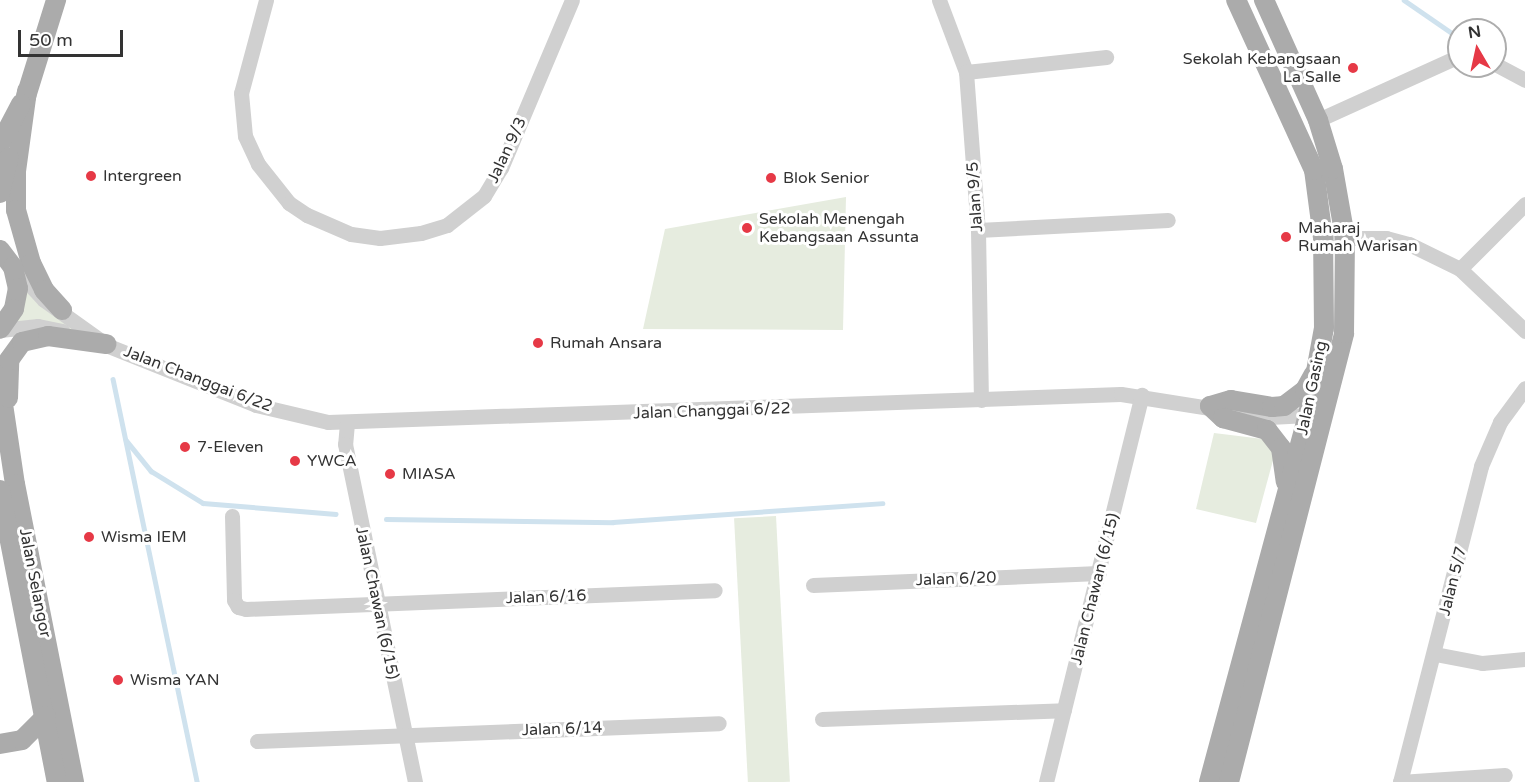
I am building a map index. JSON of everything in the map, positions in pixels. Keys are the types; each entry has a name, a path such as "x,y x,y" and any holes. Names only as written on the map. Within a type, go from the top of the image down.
{"main road":[{"path":"0,193 27,90 56,0"},
{"name":"Jalan Gasing","path":"1209,782 1308,415 1320,363 1324,328 1323,238 1314,170 1236,0"},
{"name":"Jalan Gasing","path":"1229,782 1344,333 1345,237 1333,169 1318,120 1264,0"},
{"path":"0,144 27,90"},
{"path":"27,90 16,171 16,210 31,263 44,290 62,310"},
{"path":"0,329 17,298 5,254"},
{"path":"7,431 9,360 13,349 22,342 48,336 106,344"},
{"path":"1210,406 1231,400 1272,407 1284,406 1305,390 1320,363"},
{"name":"Jalan Selangor","path":"0,384 74,782"},
{"path":"1210,406 1223,418 1256,425 1275,438 1281,448 1287,491"},
{"name":"Jalan Selangor","path":"0,490 46,716 57,782"},
{"path":"0,744 22,740 46,716"}],"street":[{"name":"Jalan 9/3","path":"266,0 241,93 245,136 258,164 270,183 307,215 351,234 380,238 421,233 447,225 484,195 501,168 572,0"},
{"name":"Jalan 9/5","path":"939,0 966,72 978,230 981,400"},
{"path":"966,72 1106,57"},
{"path":"1318,120 1447,61"},
{"path":"1507,70 1525,80"},
{"path":"1460,269 1525,204"},
{"path":"978,230 1168,220"},
{"path":"1323,238 1386,238 1409,244 1460,269 1525,332"},
{"name":"Jalan Changgai 6/22","path":"5,254 44,300 62,310 106,344"},
{"name":"Jalan Changgai 6/22","path":"0,329 38,326 106,344 256,405 347,423 1143,395 1267,417 1308,415 1327,403"},
{"name":"Jalan 5/7","path":"1400,782 1489,441 1525,388"},
{"name":"Jalan Chawan (6/15)","path":"1046,782 1143,395"},
{"name":"Jalan Chawan (6/15)","path":"347,423 345,444 415,782"},
{"name":"Jalan 6/16","path":"232,516 234,600 238,607 377,604 715,590"},
{"name":"Jalan 6/20","path":"813,585 1099,573"},
{"path":"1435,654 1482,663 1525,659"},
{"path":"822,719 1064,710"},
{"name":"Jalan 6/14","path":"257,741 719,723"},
{"path":"1400,782 1505,775"}],"shaded area":[{"path":"846,197 843,330 643,329 665,229"},
{"path":"26,286 79,333 15,326"},
{"path":"1214,433 1263,439 1275,453 1256,523 1196,509"},
{"path":"776,516 790,782 748,782 734,518"}],"waterway":[{"path":"1404,0 1447,30"},
{"path":"113,379 197,782"},
{"path":"126,440 151,471 203,503 336,514"},
{"path":"386,519 613,522 882,503"}],"place":[{"name":"Sekolah Kebangsaan La Salle","path":"1353,68"},
{"name":"Intergreen","path":"91,176"},
{"name":"Blok Senior","path":"771,178"},
{"name":"Sekolah Menengah Kebangsaan Assunta","path":"747,228"},
{"name":"Maharaj Rumah Warisan","path":"1286,237"},
{"name":"Rumah Ansara","path":"538,343"},
{"name":"7-Eleven","path":"185,447"},
{"name":"YWCA","path":"295,461"},
{"name":"MIASA","path":"390,474"},
{"name":"Wisma IEM","path":"89,537"},
{"name":"Wisma YAN","path":"118,680"}]}
